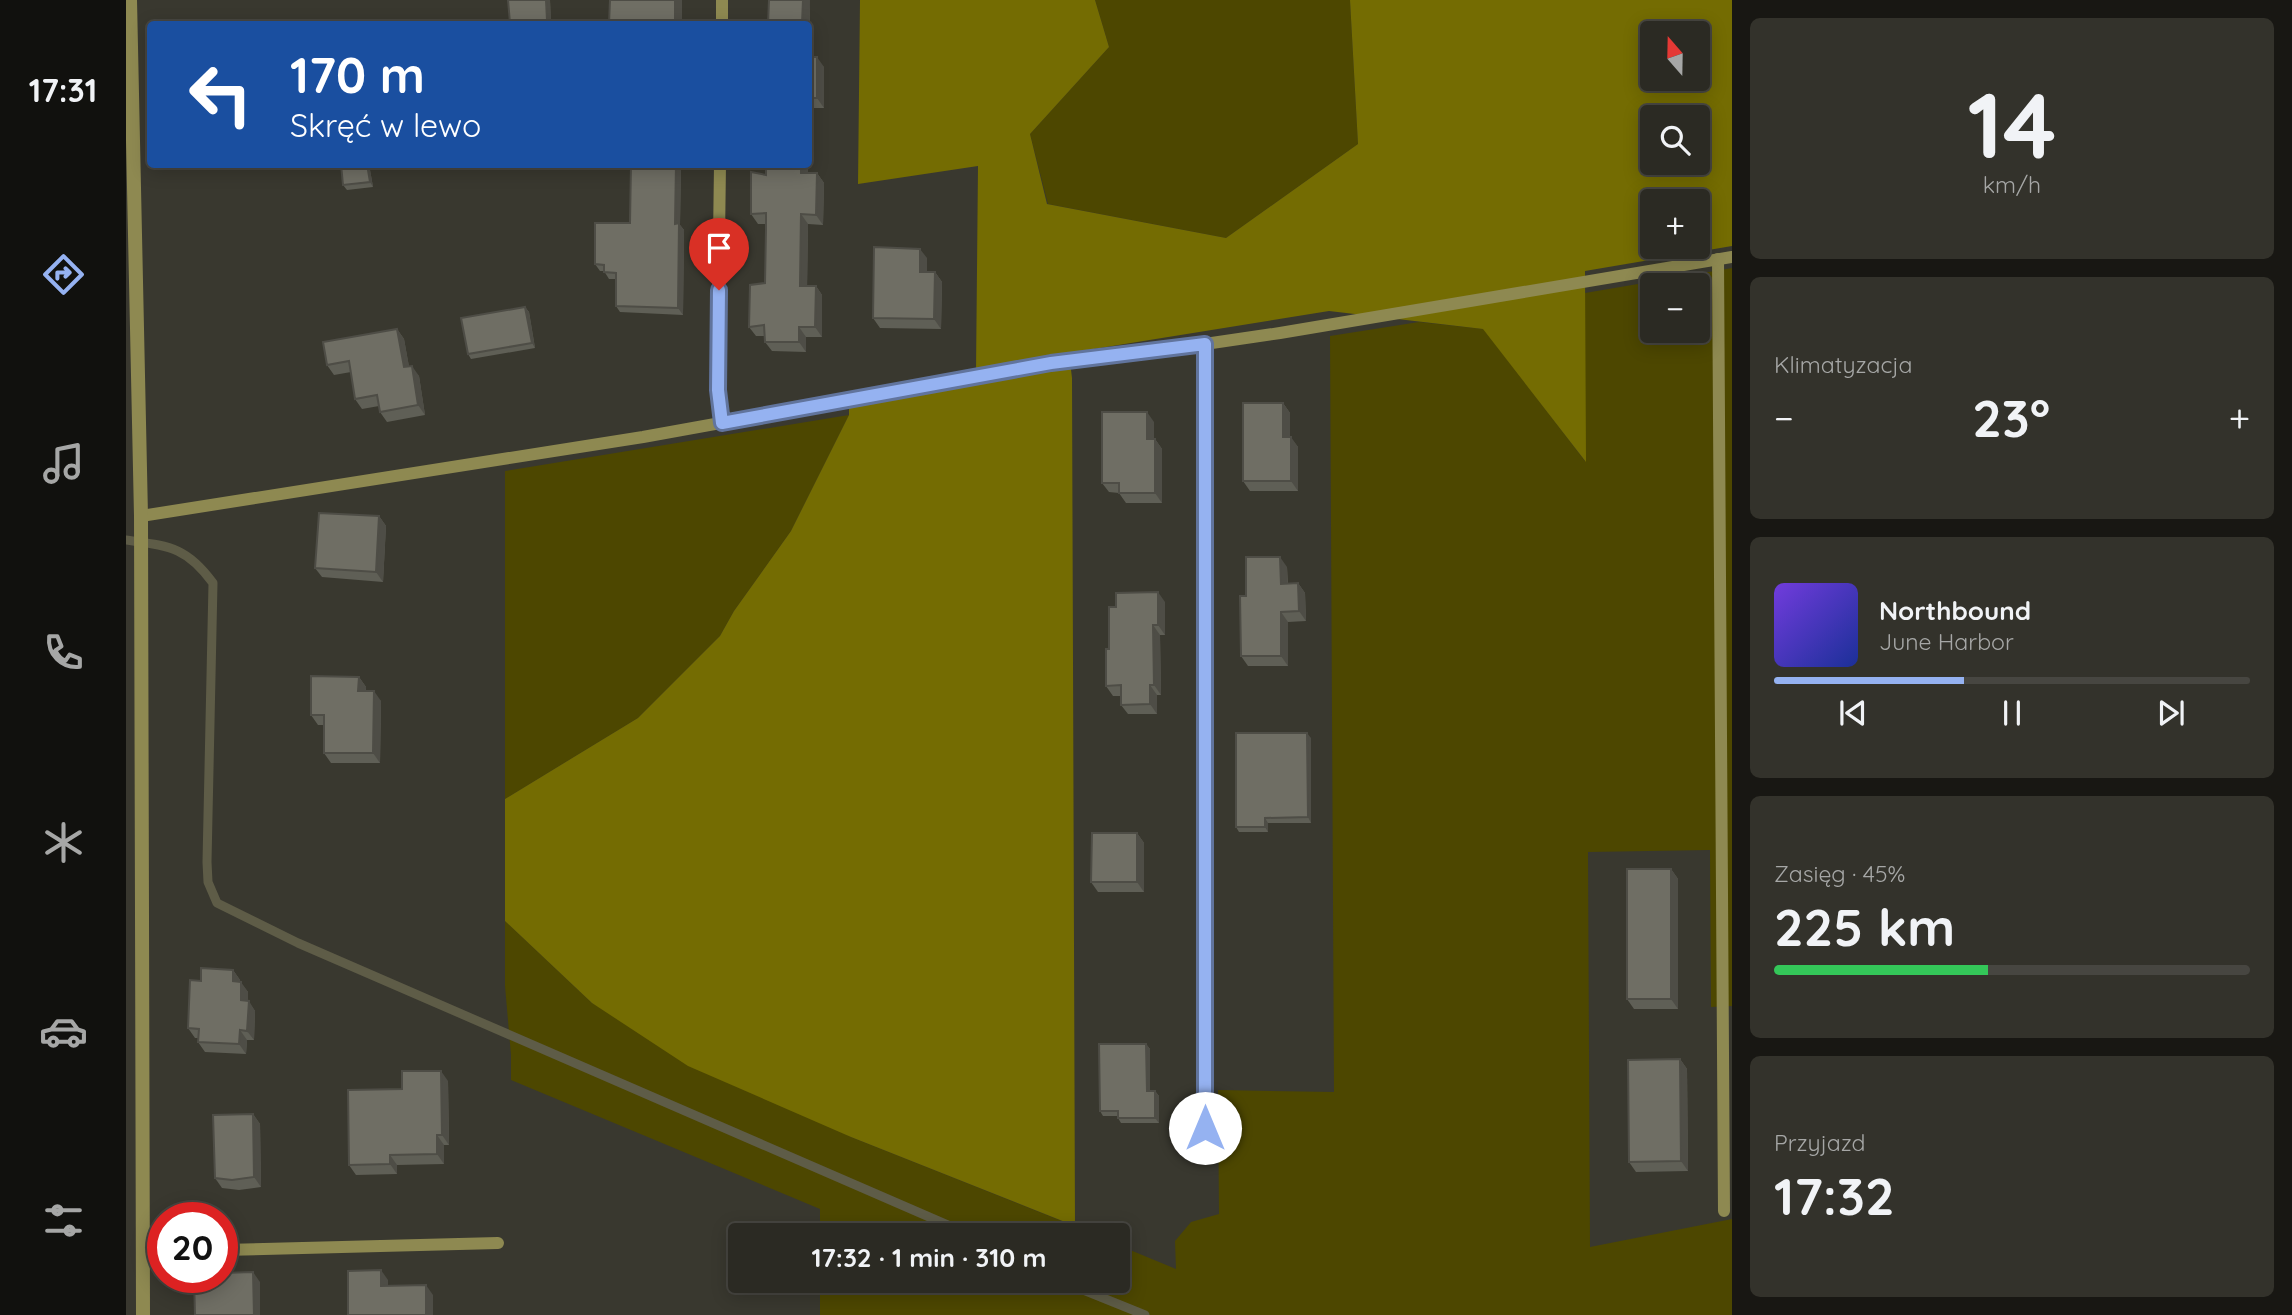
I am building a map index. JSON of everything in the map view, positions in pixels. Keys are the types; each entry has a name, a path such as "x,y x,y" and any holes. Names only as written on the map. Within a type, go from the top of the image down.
{"street":[{"path":"130,0 141,516 144,1315"}],"lane":[{"path":"722,0 722,21"},
{"path":"720,168 718,390 722,423"},
{"path":"141,516 629,440 1051,363 1293,331 1732,257"},
{"path":"1718,259 1724,1212"},
{"path":"1205,344 1205,1155"},
{"path":"238,1250 498,1243"}],"shaded area":[{"path":"860,0 1095,0 1109,47 1030,134 1047,204 1226,238 1358,144 1350,0 1732,0 1732,246 1710,250 1710,189 1640,189 1640,259 1656,259 1585,271 1586,462 1483,329 1329,311 1069,353 1072,378 1075,1223 1067,1223 851,1137 688,1066 592,1003 505,921 505,799 638,718 720,636 734,611 791,531 849,415 849,392 976,371 978,166 858,184"},
{"path":"1095,0 1350,0 1358,144 1226,238 1048,204 1030,134 1109,47"},
{"path":"1732,268 1732,1006 1711,1007 1710,850 1588,852 1590,1247 1732,1219 1732,1315 820,1315 820,1293 1130,1293 1130,1250 1176,1269 1175,1241 1191,1222 1219,1214 1218,1090 1334,1092 1330,336 1419,322 1484,329 1585,461 1585,293 1640,284 1640,343 1710,343 1710,273 1703,273"},
{"path":"849,415 791,531 734,611 720,636 638,718 505,799 505,471"},
{"path":"505,921 592,1003 851,1137 1067,1223 820,1223 820,1209 511,1080 505,986"}],"building":[{"path":"508,0 546,0 547,20 510,21"},
{"path":"610,0 675,0 675,21 609,21"},
{"path":"769,0 803,0 802,21 768,21"},
{"path":"812,57 817,57 817,98 812,98"},
{"path":"341,168 368,168 370,182 343,185"},
{"path":"631,168 676,168 675,224 679,223 678,308 616,306 616,273 604,272 604,265 595,264 595,223 630,223"},
{"path":"766,168 801,168 801,173 817,173 816,215 801,214 800,286 816,286 815,327 799,327 799,342 765,342 764,325 749,327 750,285 765,283 766,229 766,213 751,214 751,172 766,175"},
{"path":"874,247 920,249 920,272 935,272 934,319 873,318"},
{"path":"525,307 532,343 468,354 461,318"},
{"path":"397,329 404,367 412,366 418,405 380,412 377,395 355,399 349,361 327,365 323,342"},
{"path":"1243,403 1283,403 1283,437 1291,437 1291,481 1243,481"},
{"path":"1102,412 1147,412 1147,439 1155,439 1155,493 1119,493 1119,483 1102,483"},
{"path":"319,513 379,516 376,572 315,568"},
{"path":"1246,557 1280,557 1281,584 1298,583 1299,611 1281,612 1281,656 1241,656 1240,596 1246,596"},
{"path":"1158,592 1158,625 1153,625 1154,685 1150,685 1150,704 1121,705 1121,685 1106,686 1109,607 1116,607 1116,593"},
{"path":"311,676 359,677 358,691 374,691 373,753 324,753 324,715 311,715"},
{"path":"1236,733 1307,733 1308,817 1265,818 1265,827 1236,827"},
{"path":"1092,833 1137,833 1137,882 1091,882"},
{"path":"1627,869 1671,869 1671,999 1627,999"},
{"path":"201,968 233,970 233,981 241,982 241,1000 249,1001 247,1031 240,1030 239,1044 198,1042 199,1029 188,1028 190,980 201,981"},
{"path":"1099,1044 1146,1044 1147,1091 1155,1091 1155,1118 1118,1118 1118,1111 1100,1111"},
{"path":"1680,1059 1681,1161 1629,1162 1628,1060"},
{"path":"402,1071 441,1071 442,1135 437,1135 437,1154 390,1155 390,1164 349,1165 348,1090 402,1089"},
{"path":"253,1114 254,1177 232,1180 215,1178 213,1115"},
{"path":"381,1270 381,1286 426,1285 426,1315 348,1315 348,1271"},
{"path":"238,1272 253,1272 254,1315 195,1315 194,1293 238,1293"}],"waterway":[{"path":"126,540 175,550 194,562 213,583 207,862 208,882 217,903 298,943 943,1223"},
{"path":"1091,1293 1145,1315"}],"route":[{"path":"719,290 718,399 722,423 1051,363 1205,344 1205,1128"}]}
